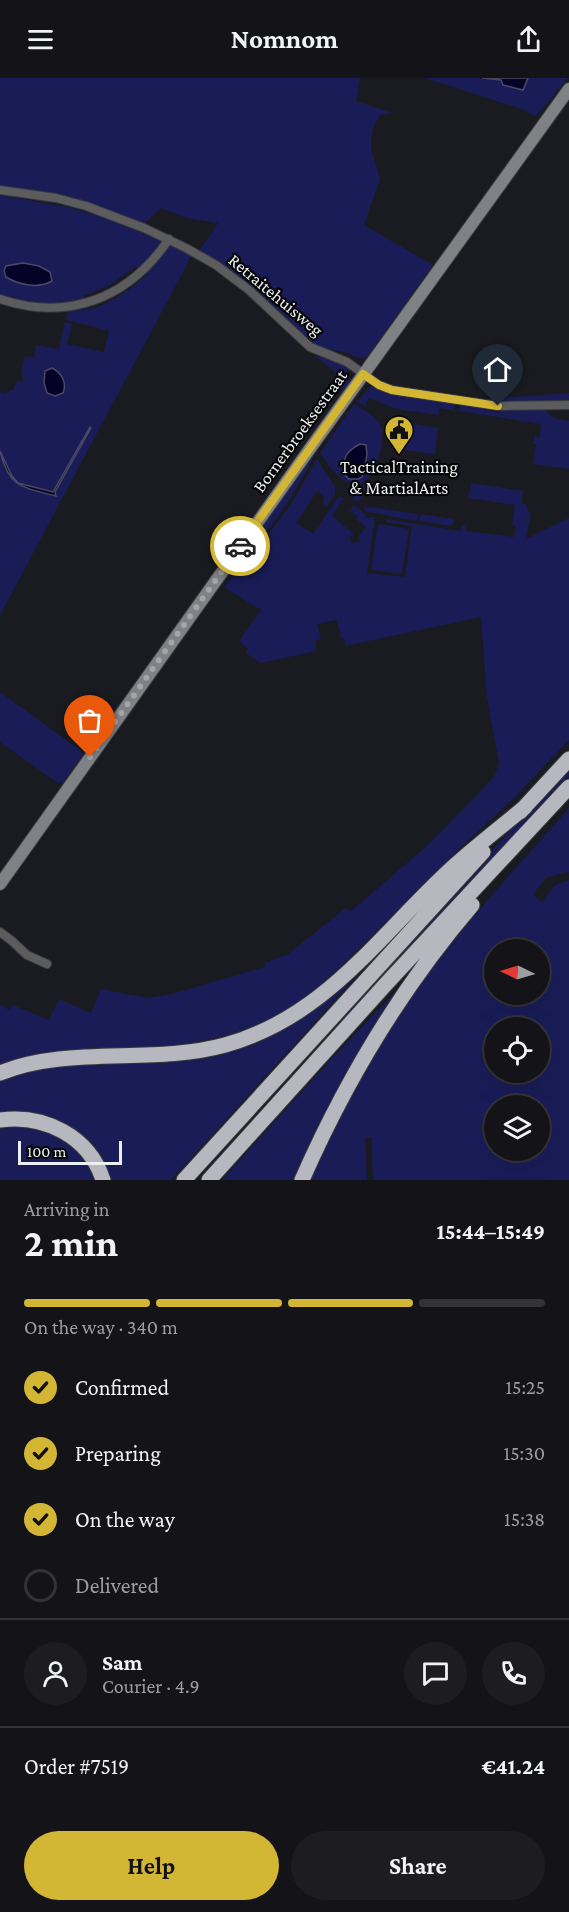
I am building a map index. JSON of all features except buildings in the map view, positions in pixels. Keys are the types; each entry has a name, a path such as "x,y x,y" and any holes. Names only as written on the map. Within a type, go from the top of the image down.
{"highway":[{"path":"184,1180 569,759"},
{"path":"209,1180 385,985 569,787"},
{"path":"0,1073 43,1062 190,1052 224,1045 280,1024 307,1007 337,983 452,868 525,807"},
{"path":"302,1180 350,1080 402,995 447,935 508,863 520,840"},
{"path":"0,1120 36,1121 53,1125 69,1134 92,1157 103,1180"}],"main road":[{"name":"Bornerbroeksestraat","path":"0,884 569,89"}],"street":[{"name":"Retraitehuisweg","path":"0,190 56,198 86,206 169,239 226,272 316,351 346,362 379,385 392,390 482,404 569,405"},
{"path":"0,299 45,307 75,306 98,299 114,293 135,278 162,250 169,239"},
{"path":"0,932 27,955 47,964"}],"shaded area":[{"path":"0,78 360,78 356,101 393,113 380,115 374,125 371,149 380,179 364,225 433,265 367,357 358,357 315,345 229,269 199,251 218,223 186,218 161,208 144,224 32,191 0,186"},
{"path":"425,78 568,78 536,116 519,108"},
{"path":"0,195 73,208 160,240 161,245 140,270 136,266 110,285 83,296 87,301 41,305 0,295"},
{"path":"172,244 192,255 0,615 0,454 11,478 20,486 56,496 55,492 89,427 54,491 18,483 0,451 0,392 5,393 14,389 17,380 23,383 22,367 25,356 34,358 36,345 59,349 65,322 72,324 67,344 104,352 109,331 66,320 68,310 91,309 112,300 147,274 145,271"},
{"path":"314,355 340,363 347,368 350,382 342,393 342,386 337,375"},
{"path":"371,386 383,391 454,403 455,411 439,408 438,415 397,409 369,398 365,407 357,401"},
{"path":"569,393 569,402 516,404 474,400"},
{"path":"354,404 372,415 381,427 382,438 377,463 374,471 364,482 350,483 341,478 320,453","holes":["366,445 367,455 362,477 349,479 343,473 346,455"]},
{"path":"461,404 499,413 503,410 545,409 553,418 569,421 569,469 533,464 536,444 533,444 535,436 540,437 541,424 459,411"},
{"path":"408,423 438,428 435,454 404,450"},
{"path":"314,456 274,522 212,597 211,594 310,457"},
{"path":"317,459 335,487 335,494 327,506 322,502 325,497 317,491 296,523 313,534 339,496 344,498 332,516 354,534 350,537 351,543 360,542 359,536 366,527 350,510 353,505 366,514 365,518 375,517 367,573 405,577 412,526 386,522 386,519 460,531 465,525 466,531 514,537 516,525 512,525 515,505 468,498 471,483 523,491 521,503 526,504 530,516 526,539 569,518 569,740 512,800 457,851 326,981 271,1018 244,1029 189,1043 47,1055 0,1064 0,1004 9,1010 13,1005 49,1020 59,999 91,1013 101,989 148,998 172,994 265,967 265,963 288,954 346,908 351,911 361,903 431,842 494,777 499,763 487,697 481,617 345,646 337,620 317,624 321,639 315,641 316,651 260,663 246,653 248,649 239,641 261,610 224,587 257,550 293,501"},
{"path":"369,484 359,502 353,500 353,488"},
{"path":"364,506 417,514 417,521 368,512 363,509"},
{"path":"421,514 455,521 450,526 419,521"},
{"path":"378,524 409,529 402,574 371,570"},
{"path":"0,692 84,753 62,784 61,781 58,783 0,742"},
{"path":"569,766 569,776 354,1010 337,1025 350,1005"},
{"path":"569,808 569,872 547,877 533,894 542,903 555,885 569,880 569,1180 373,1180 371,1137 365,1138 367,1180 311,1180 360,1080 382,1042 413,994 477,912"},
{"path":"405,923 171,1180 109,1180 85,1143 0,1118 0,1080 35,1066 255,1039"},
{"path":"417,969 299,1180 222,1180 335,1055"},
{"path":"22,1127 48,1133 67,1142 83,1157 97,1180 0,1180 0,1129"}],"water":[{"path":"482,78 528,78 523,90 503,85 501,80"},
{"path":"23,263 39,266 50,272 52,281 41,285 29,285 6,277 4,271 6,266"},
{"path":"52,368 61,375 64,382 63,393 55,396 47,393 44,383 45,371"},
{"path":"90,427 55,492 56,496 26,488 19,484 13,479 8,472 0,451 18,483 53,492"},
{"path":"360,444 366,445 367,455 362,477 349,479 343,473 345,459 348,452"}],"way so far":[{"path":"90,757 240,546"}],"place":[{"name":"TacticalTraining & MartialArts","path":"399,456"}],"route":[{"path":"240,546 363,374 379,385 392,390 498,406"}]}
